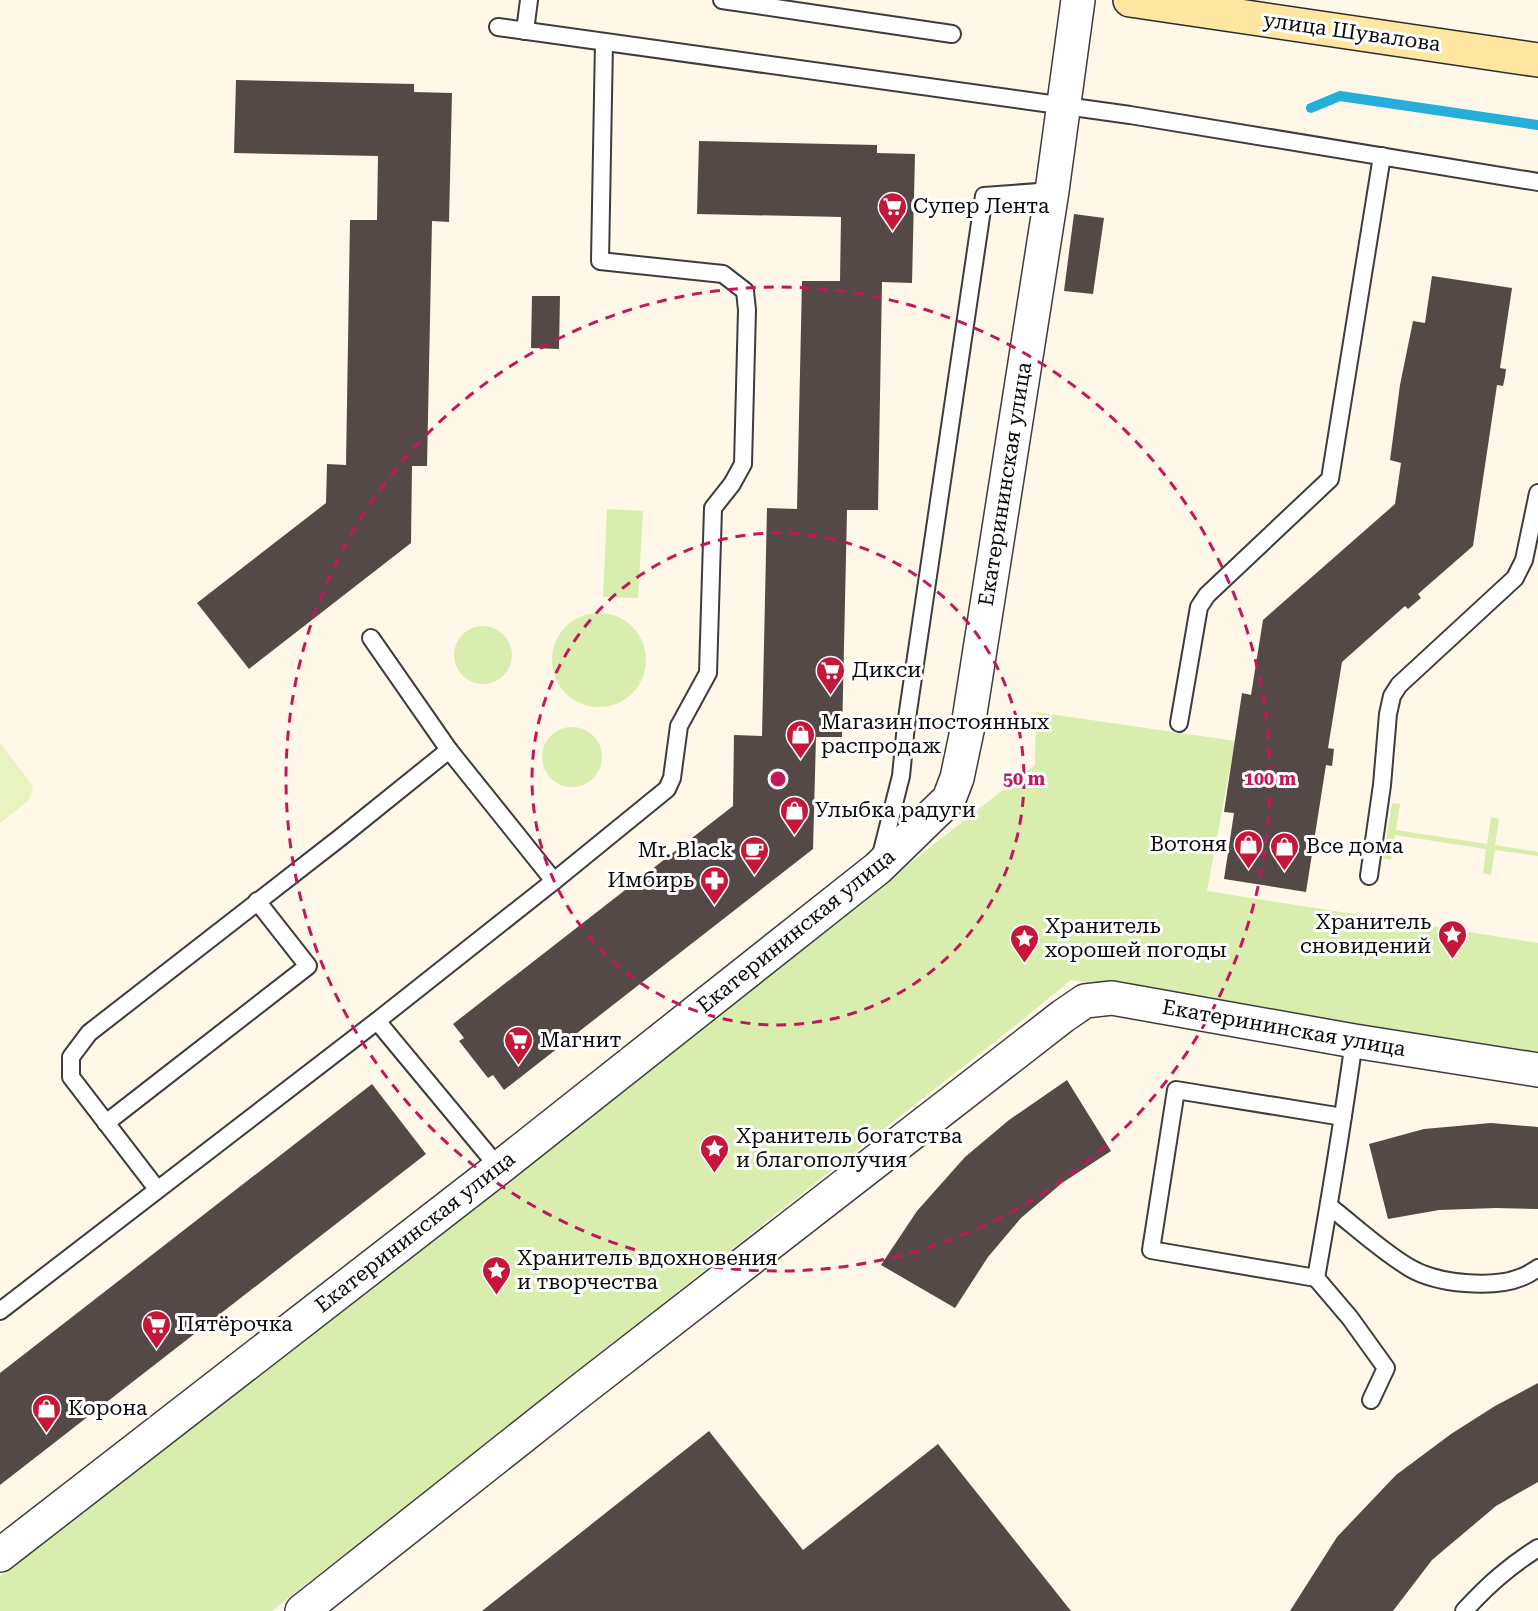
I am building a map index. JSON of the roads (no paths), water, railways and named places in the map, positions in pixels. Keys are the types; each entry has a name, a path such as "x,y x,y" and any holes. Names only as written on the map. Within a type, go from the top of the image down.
{"street":[{"name":"Екатерининская улица","path":"0,1555 499,1168 878,868 949,799 957,778 968,726 1052,191 1078,0"},
{"name":"улица Шувалова","path":"1130,0 1179,3 1538,60"},
{"name":"Екатерининская улица","path":"302,1611 580,1391 1085,1001 1112,998 1354,1041 1538,1070"}],"lane":[{"path":"525,31 529,0"},
{"path":"722,0 952,34"},
{"path":"498,27 1130,115 1538,182"},
{"path":"0,1311 377,1021 667,789 672,778 679,726 708,673 713,508 732,484 743,464 747,310 745,291 723,274 600,261 604,42"},
{"path":"1179,723 1199,607 1207,595 1330,479 1382,156"},
{"path":"878,868 901,776 906,724 984,196 1052,191"},
{"path":"1370,876 1392,696 1399,685 1515,578 1524,560 1538,493"},
{"path":"371,638 449,750 554,881"},
{"path":"158,1189 71,1077 71,1057 89,1033 449,750"},
{"path":"106,1123 308,966 257,902"},
{"path":"377,1021 499,1168"},
{"path":"1316,1278 1354,1041"},
{"path":"1343,1117 1176,1090 1151,1250 1316,1278 1350,1318 1386,1368 1371,1400"},
{"path":"1329,1206 1412,1270 1435,1278 1468,1284 1495,1283 1521,1278 1538,1268"},
{"path":"1464,1611 1489,1584 1538,1548"}],"waterway":[{"path":"1311,108 1340,96 1538,125"}],"place":[{"name":"Супер Лента","path":"892,232"},
{"name":"Дикси","path":"831,696"},
{"name":"Магазин постоянных распродаж","path":"800,760"},
{"name":"Улыбка радуги","path":"794,836"},
{"name":"Вотоня","path":"1248,870"},
{"name":"Все дома","path":"1285,872"},
{"name":"Mr. Black","path":"754,876"},
{"name":"Имбирь","path":"715,906"},
{"name":"Хранитель сновидений","path":"1452,960"},
{"name":"Хранитель хорошей погоды","path":"1024,964"},
{"name":"Магнит","path":"519,1066"},
{"name":"Хранитель богатства и благополучия","path":"715,1174"},
{"name":"Хранитель вдохновения и творчества","path":"496,1296"},
{"name":"Пятёрочка","path":"156,1350"},
{"name":"Корона","path":"47,1434"}]}
